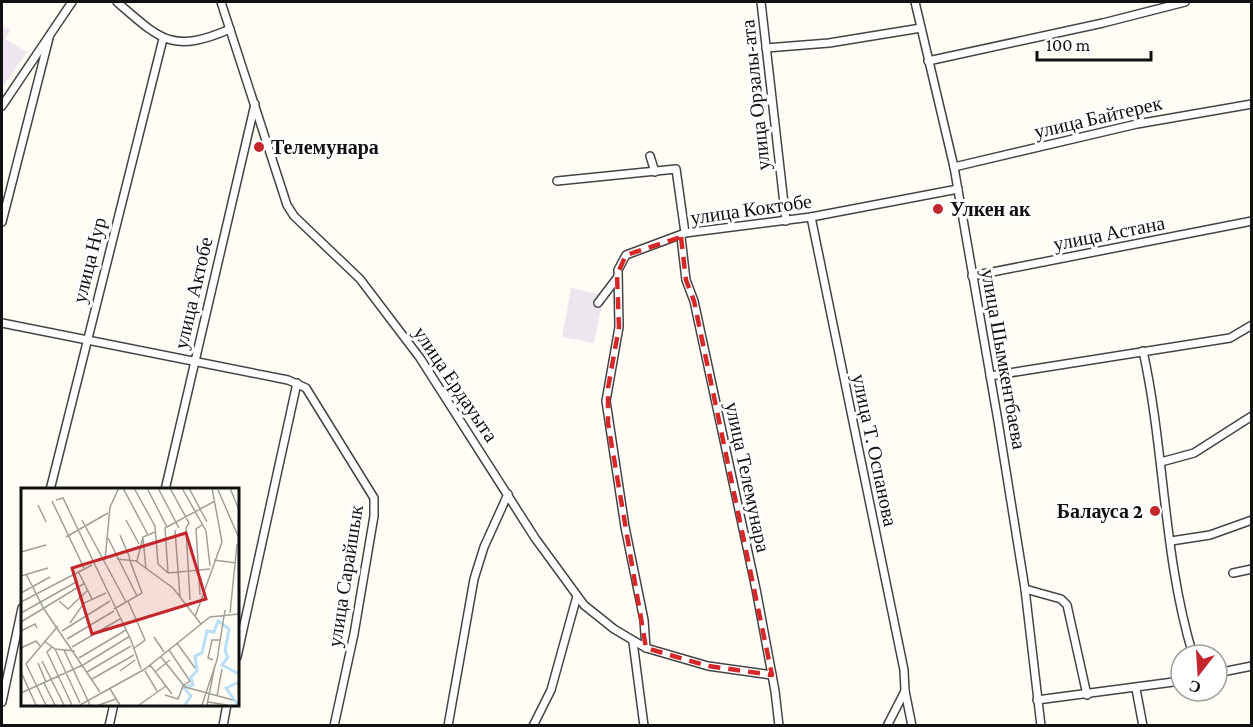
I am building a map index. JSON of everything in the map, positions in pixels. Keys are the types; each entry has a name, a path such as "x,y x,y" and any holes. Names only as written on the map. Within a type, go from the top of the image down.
{"street":[{"path":"2,106 72,2"},
{"path":"117,2 163,39 189,42 230,29"},
{"name":"улица Ердауыта","path":"221,2 284,197 294,216 360,279 397,327 438,384 577,596 593,613 645,648 708,666 772,675"},
{"name":"улица Орзалы-ата","path":"761,2 786,221"},
{"name":"улица Шымкентбаева","path":"915,2 954,166 1025,589 1041,726"},
{"path":"928,62 1103,23 1185,2"},
{"path":"766,48 841,42 921,28"},
{"path":"2,222 49,38"},
{"name":"улица Нур","path":"50,488 163,39"},
{"name":"улица Актобе","path":"165,488 255,104"},
{"name":"улица Байтерек","path":"954,166 1146,122 1251,104"},
{"path":"557,181 655,172 650,156"},
{"name":"улица Телемунара","path":"655,172 676,169 686,280 694,301 772,675 779,726"},
{"name":"улица Коктобе","path":"617,278 621,262 626,255 683,235 811,218 958,189"},
{"name":"улица Т. Оспанова","path":"811,218 904,670 905,691 912,726"},
{"name":"улица Астана","path":"972,276 1251,221"},
{"path":"598,303 617,278"},
{"path":"617,278 619,327 608,388 608,423 644,620 645,648"},
{"path":"2,323 297,383 238,652"},
{"path":"990,376 1230,338 1251,326"},
{"path":"1143,351 1161,462 1180,610 1190,643"},
{"name":"улица Сарайшык","path":"297,383 306,388 374,498 374,516 354,634 334,726"},
{"path":"1161,462 1194,453 1251,416"},
{"path":"448,726 474,579 484,547 508,494"},
{"path":"1171,541 1210,534 1251,520"},
{"path":"1233,573 1251,569"},
{"path":"1025,589 1061,599 1067,605 1087,695"},
{"path":"533,726 551,690 577,596"},
{"path":"2,702 21,613"},
{"path":"633,642 644,726"},
{"path":"1229,671 1251,666"},
{"path":"1037,700 1169,683"},
{"path":"1136,689 1143,726"},
{"path":"887,726 905,691"},
{"path":"109,726 114,706"},
{"path":"223,726 227,706"}],"highlighted area":[{"path":"681,237 686,280 694,301 772,675 708,666 646,648 608,423 608,388 619,327 617,275 626,255"}],"shaded area":[{"path":"2,26 11,30 5,39 27,52 4,85 2,83"},
{"path":"571,288 604,295 594,343 562,337"}],"place":[{"name":"Телемунара","path":"259,147"},
{"name":"Улкен ак","path":"938,209"},
{"name":"Балауса 2","path":"1155,511"}]}
